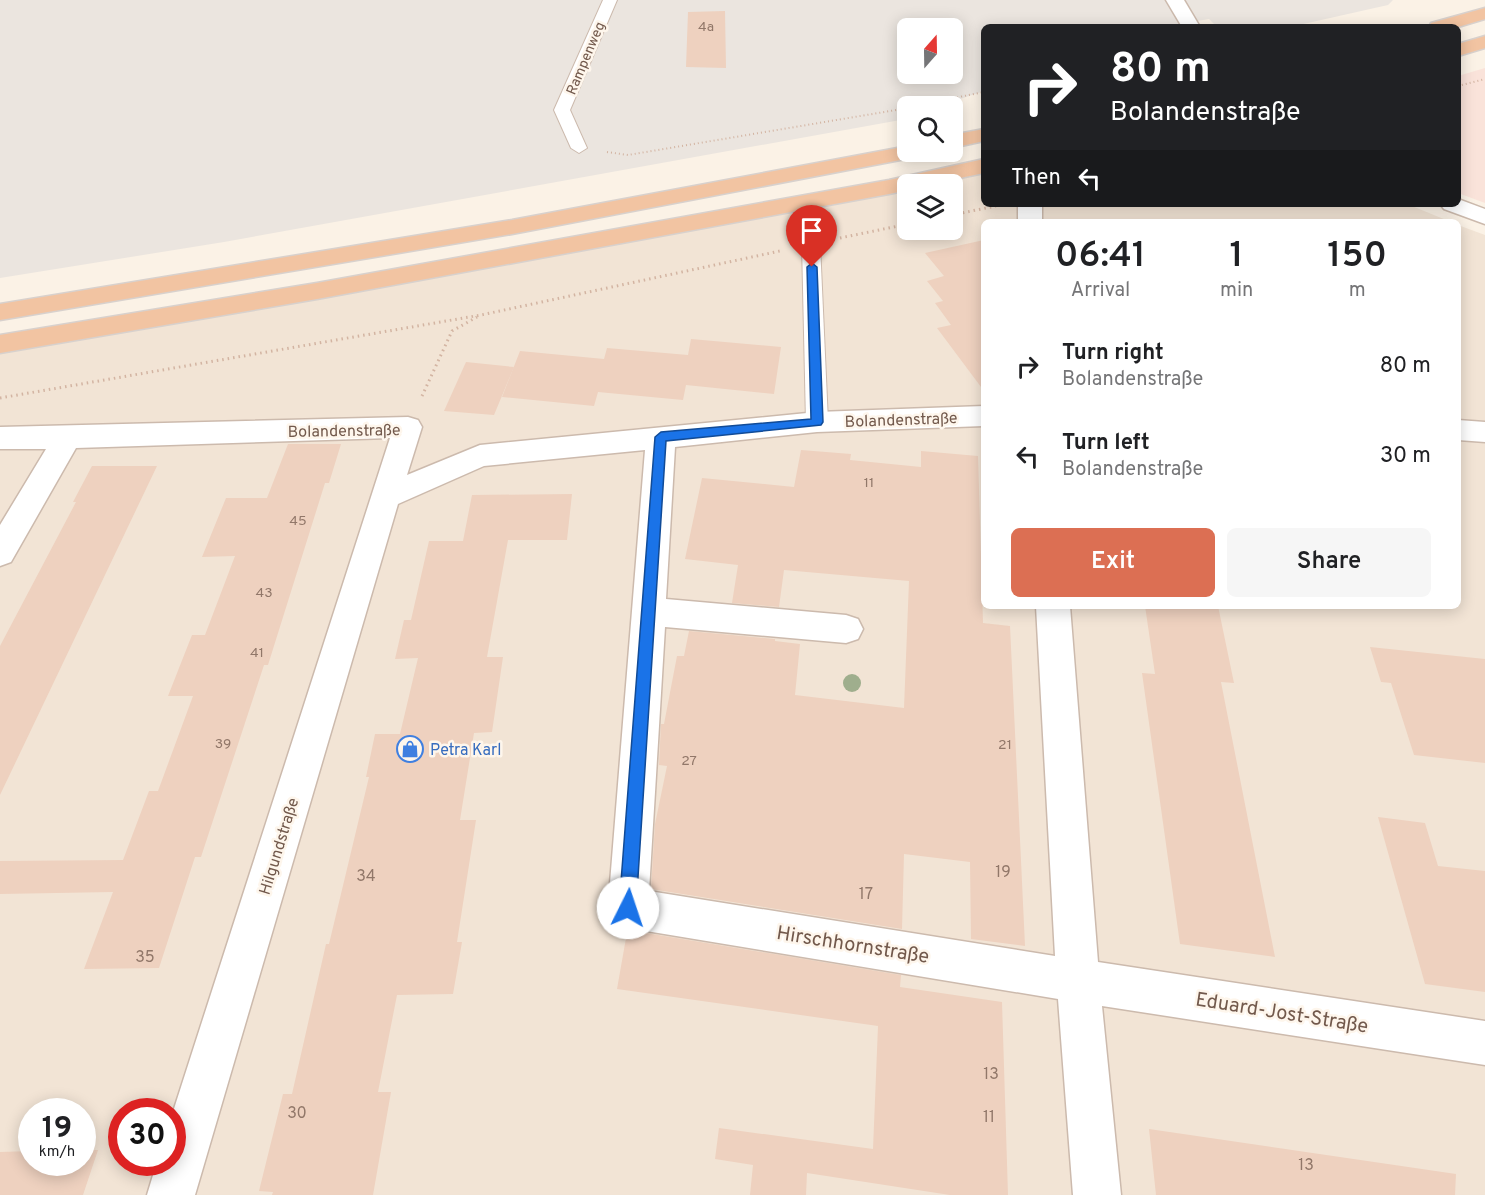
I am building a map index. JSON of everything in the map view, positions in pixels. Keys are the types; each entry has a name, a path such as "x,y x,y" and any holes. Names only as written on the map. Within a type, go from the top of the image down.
{"highway":[{"path":"1449,24 1485,14"},
{"path":"1461,49 1485,42"},
{"path":"963,140 981,136"},
{"path":"0,312 512,227 897,154"},
{"path":"0,344 329,289 889,187 981,167"}],"street":[{"path":"1175,0 1188,24"},
{"path":"1460,207 1485,217"},
{"name":"Bolandenstraße","path":"385,497 480,456 817,422 981,416"},
{"name":"Bolandenstraße","path":"0,438 67,438 408,427 385,497"},
{"path":"1461,430 1485,432"},
{"path":"661,437 649,612 846,629"},
{"path":"0,553 67,438"},
{"name":"Hilgundstraße","path":"171,1195 385,497"},
{"path":"1053,609 1078,981 1097,1195"},
{"name":"Hirschhornstraße","path":"649,612 628,908 1078,981"},
{"name":"Eduard-Jost-Straße","path":"1078,981 1485,1042"}],"lane":[{"name":"Rampenweg","path":"579,148 562,110 610,0"},
{"path":"811,244 817,422"}],"path":[{"path":"1461,85 1485,79"},
{"path":"963,96 981,93"},
{"path":"579,148 628,155 897,110"},
{"path":"963,213 990,207"},
{"path":"0,398 481,315 897,226"},
{"path":"408,427 452,331 481,315"}],"shaded area":[{"path":"0,0 1393,0 1388,5 1303,24 1214,24 1209,19 1180,24 981,24 981,92 963,98 963,96 897,96 897,121 224,242 0,278"},
{"path":"1485,68 1485,203 1461,194 1461,75"},
{"path":"981,170 981,207 1414,207 1444,219 981,219 981,609 1461,609 1461,226 1485,235 1485,1195 0,1195 0,346 897,185 897,240 963,240 963,174 956,174"}],"building":[{"path":"725,11 726,68 686,67 688,12"},
{"path":"981,241 981,387 937,328 951,325 935,303 943,301 927,281 944,276 925,253"},
{"path":"691,339 781,347 774,394 686,385 683,400 598,392 594,406 502,397 520,351 604,359 607,348 688,355"},
{"path":"466,362 514,367 494,415 444,411"},
{"path":"288,444 341,444 329,483 325,483 268,665 264,665 201,857 195,857 159,968 84,969 113,892 0,894 0,861 123,860 149,791 158,791 193,696 168,696 192,635 205,635 235,556 202,557 226,498 267,498"},
{"path":"801,450 851,454 850,460 921,467 921,451 978,456 983,623 1010,626 1025,946 971,939 970,862 904,854 902,929 651,889 655,824 667,766 659,765 661,724 664,724 677,656 684,656 689,631 775,639 775,641 800,644 795,695 904,708 909,581 784,570 779,607 732,603 738,565 685,559 702,478 794,487"},
{"path":"92,466 157,466 0,795 0,646 76,502 73,502"},
{"path":"572,494 567,540 508,540 487,657 503,657 492,732 474,733 460,820 476,820 457,942 462,942 453,994 397,995 378,1092 391,1092 373,1195 272,1195 273,1192 259,1191 283,1094 292,1094 326,944 329,944 369,777 366,777 375,734 400,734 418,658 395,659 404,620 411,620 429,541 463,541 472,495"},
{"path":"1145,609 1219,609 1234,683 1221,682 1275,957 1180,944 1142,673 1155,674"},
{"path":"1370,647 1485,659 1485,763 1414,755 1391,683 1381,682"},
{"path":"1378,817 1425,823 1438,866 1485,871 1485,992 1425,984"},
{"path":"634,931 901,975 900,987 1002,1002 1008,1195 950,1195 807,1173 806,1195 750,1195 753,1165 715,1159 719,1128 873,1149 878,1026 617,989 626,938 633,939"},
{"path":"1149,1129 1456,1174 1455,1195 1156,1195"},
{"path":"18,1151 18,1176 89,1176 83,1195 0,1195 0,1152"}],"place":[{"name":"Petra Karl","path":"410,749"}],"route":[{"path":"628,908 661,437 817,422 812,267"}]}
